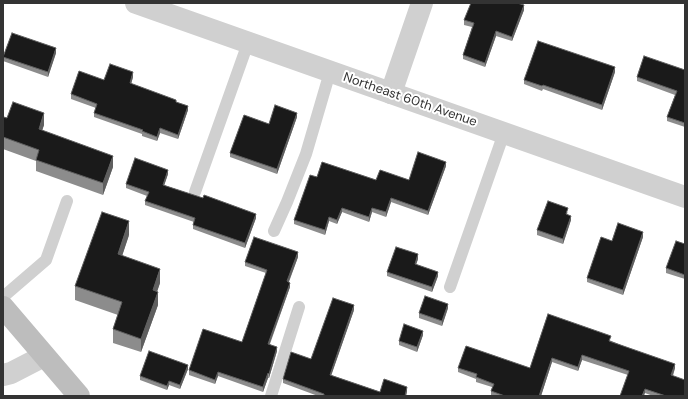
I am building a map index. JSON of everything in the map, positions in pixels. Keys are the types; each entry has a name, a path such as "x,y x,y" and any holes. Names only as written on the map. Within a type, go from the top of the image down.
{"main road":[{"path":"3,307 79,396"}],"street":[{"name":"Northeast 60th Avenue","path":"136,3 685,197"},
{"path":"391,93 422,3"},
{"path":"3,375 11,373 44,356"}],"lane":[{"path":"195,192 248,43"},
{"path":"274,231 306,154 330,72"},
{"path":"450,287 504,133"},
{"path":"3,297 46,260 67,201"},
{"path":"271,396 299,307"}],"building":[{"path":"471,3 517,3 524,5 512,37 496,31 485,63 463,55 474,23 464,20"},
{"path":"12,33 56,48 48,72 3,57"},
{"path":"538,41 615,67 602,105 524,80"},
{"path":"644,56 685,70 685,123 667,117 677,91 637,77"},
{"path":"110,64 133,72 130,83 188,106 178,135 160,128 157,137 142,131 143,130 94,113 97,104 71,94 79,71 104,80"},
{"path":"13,102 44,113 39,129 113,156 103,183 36,160 39,150 3,137 3,117 7,118"},
{"path":"275,105 297,113 277,169 230,153 244,115 269,124"},
{"path":"418,152 446,162 428,211 391,198 386,212 372,208 369,217 342,208 337,220 329,217 325,230 294,220 310,175 317,177 322,162 376,180 380,170 409,180"},
{"path":"135,158 168,170 163,185 203,198 204,195 256,214 245,243 193,225 195,218 145,201 149,192 126,184"},
{"path":"548,201 568,208 566,214 571,216 563,239 537,230"},
{"path":"102,212 129,221 118,254 160,269 153,290 158,292 141,339 113,329 122,302 75,286"},
{"path":"618,223 643,232 623,290 587,278 601,237 612,241"},
{"path":"254,237 298,252 287,281 290,283 268,344 277,347 269,374 268,373 263,387 218,372 215,380 189,370 203,329 242,342 267,270 245,262"},
{"path":"676,241 685,244 685,275 666,268"},
{"path":"396,247 418,254 415,264 438,272 432,287 387,272"},
{"path":"425,296 448,304 442,321 419,313"},
{"path":"333,298 354,305 330,375 380,392 384,379 407,387 405,396 324,396 324,394 283,379 291,352 311,359"},
{"path":"548,314 611,336 609,341 675,364 671,375 685,380 685,396 666,396 645,389 642,396 620,396 629,371 582,355 578,367 552,358 539,396 505,396 491,391 494,384 476,377 477,374 458,368 466,346 530,368"},
{"path":"404,324 423,331 417,347 399,341"},
{"path":"149,351 188,365 180,385 169,381 167,386 140,376"}]}
